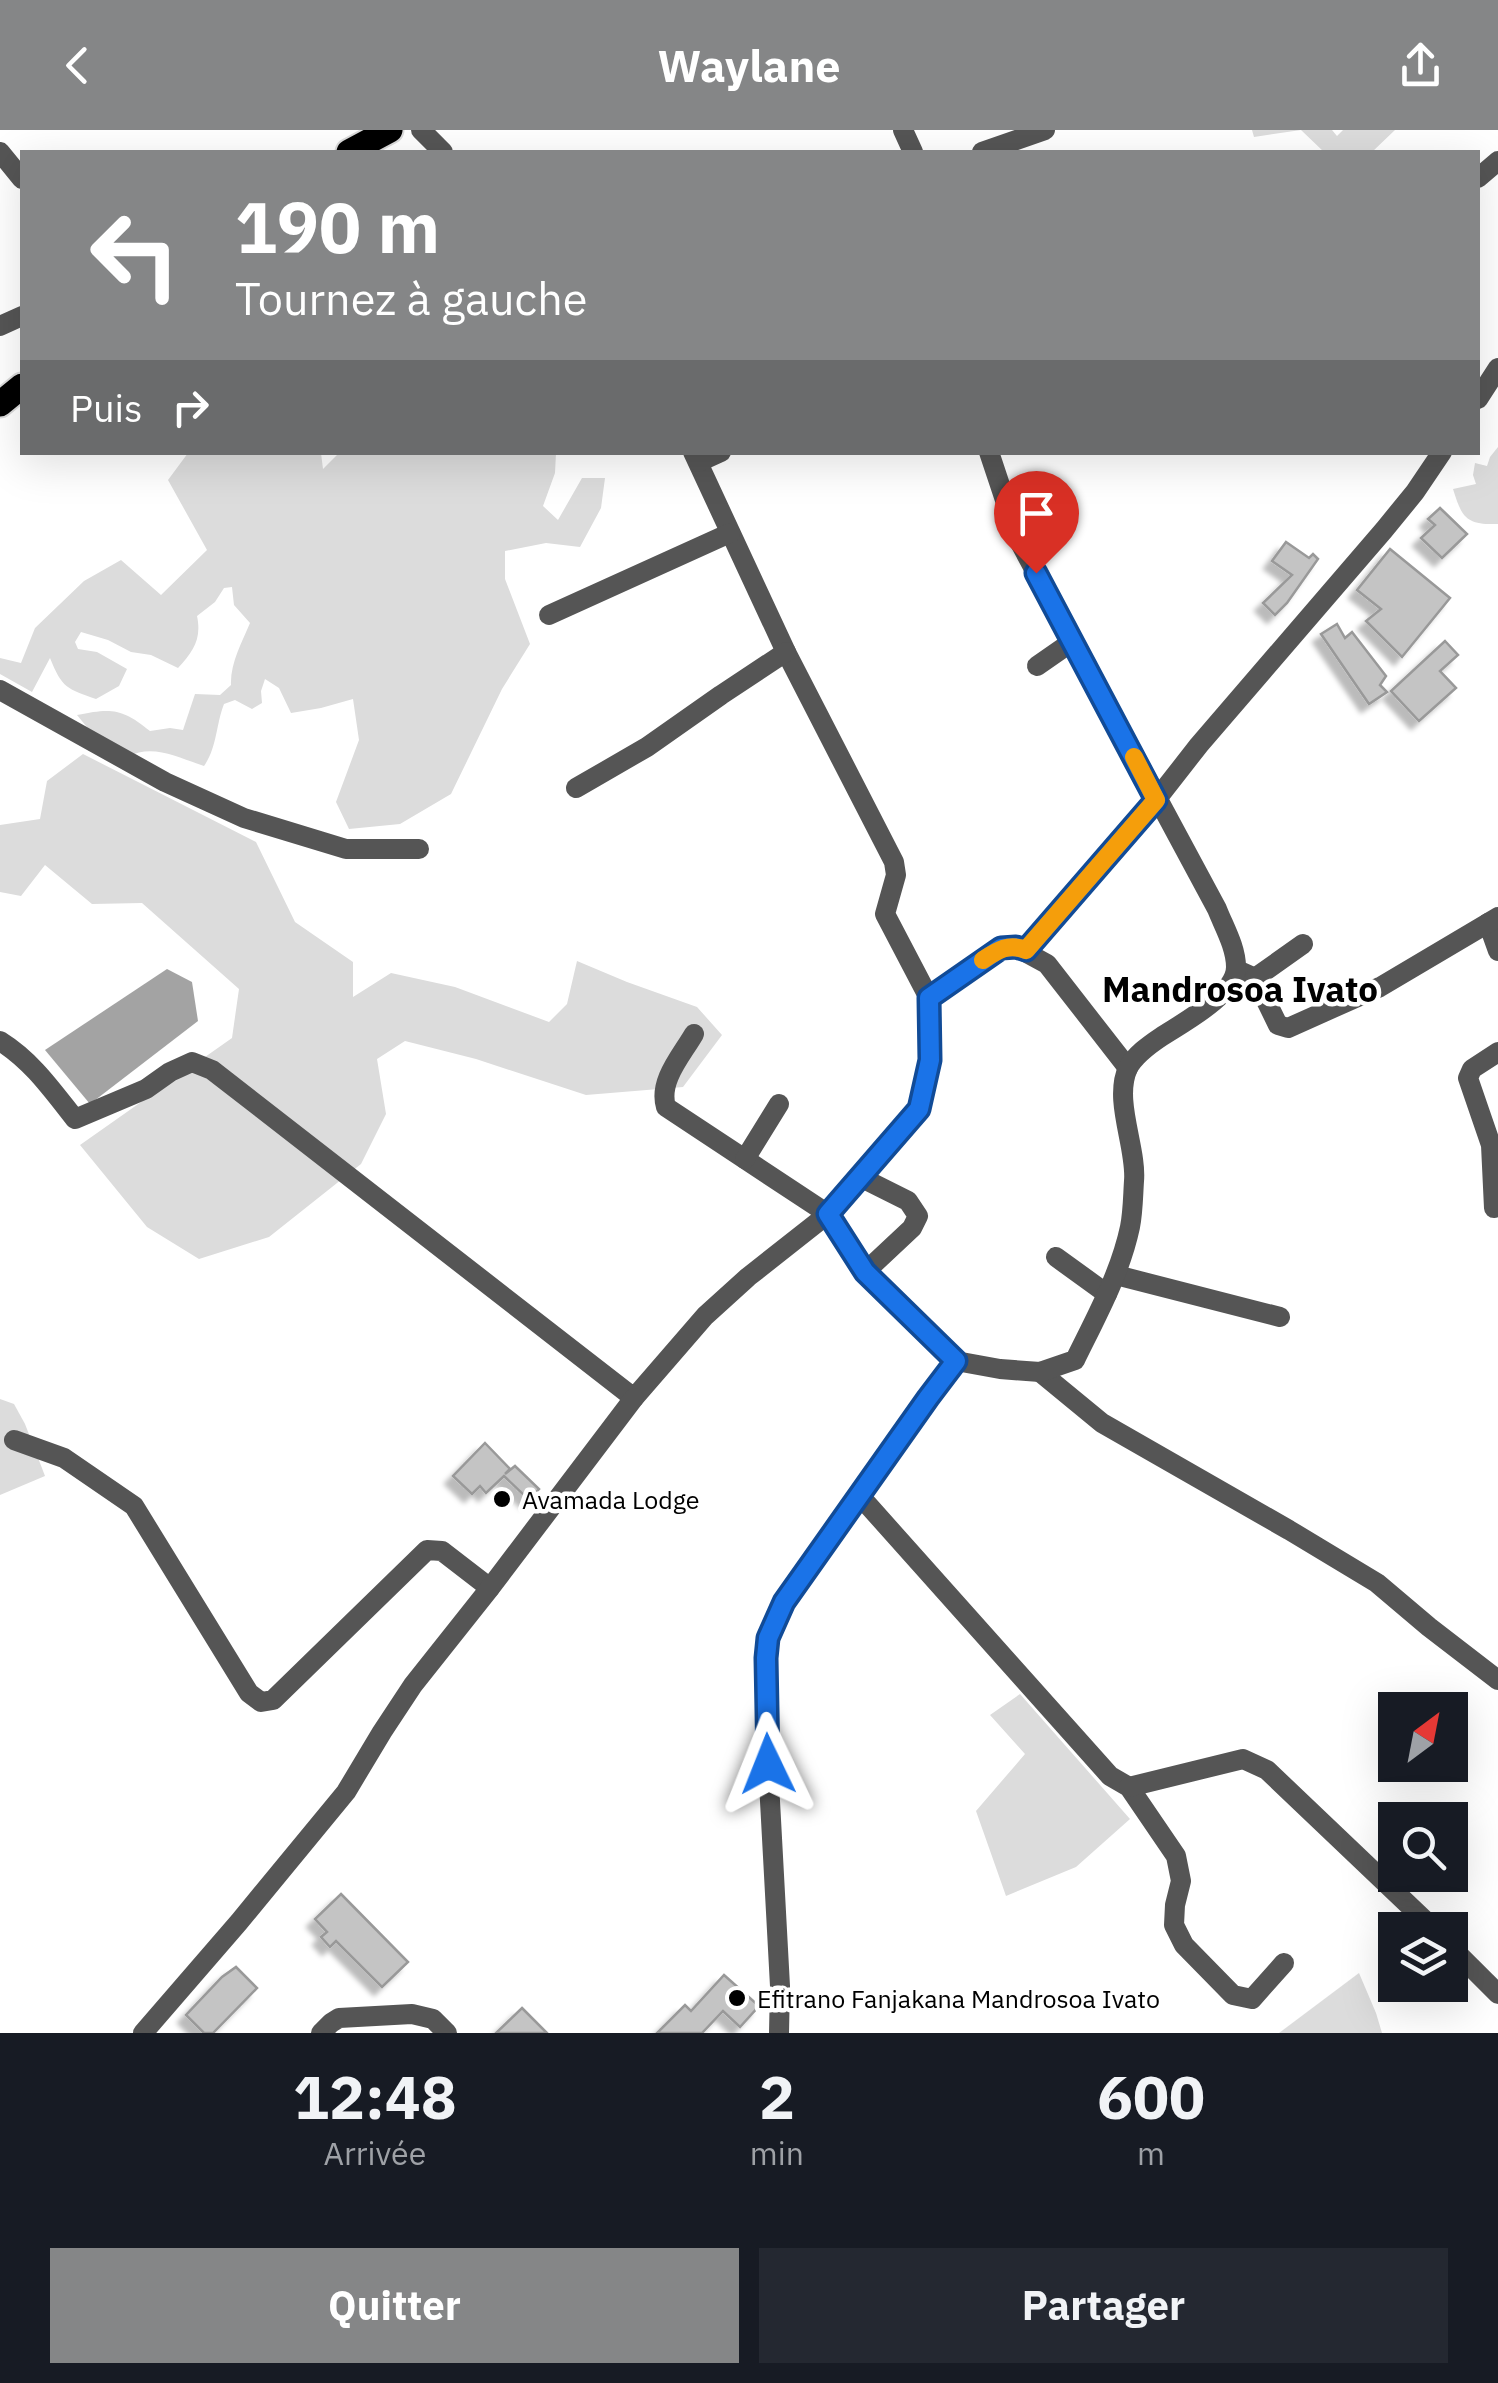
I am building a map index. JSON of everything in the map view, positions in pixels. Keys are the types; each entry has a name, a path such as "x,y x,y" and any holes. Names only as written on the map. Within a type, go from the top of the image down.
{"main road":[{"path":"353,150 390,130"},
{"path":"0,404 20,388"}],"street":[{"path":"422,130 442,150"},
{"path":"988,150 1045,130"},
{"path":"0,152 20,177"},
{"path":"1480,396 1498,368"},
{"path":"990,455 1018,539 1217,909 1246,974 1278,1026 1288,1028 1380,987 1493,920 1498,951"},
{"path":"1026,950 1384,530 1440,455"},
{"path":"143,2033 346,1792 413,1686 634,1398 706,1316 828,1214 919,1109 930,1060 929,998 885,914 896,876 894,862 786,652 696,457"},
{"path":"549,614 730,533"},
{"path":"1037,666 1073,641"},
{"path":"576,788 647,748 786,652"},
{"path":"0,690 165,782 244,818 346,850 419,849"},
{"path":"694,1034 667,1080 666,1107 828,1214 865,1272 956,1361 1040,1372 1075,1360 1112,1285 1130,1225 1135,1175 1125,1106 1128,1068 1142,1052 1246,974 1304,944"},
{"path":"929,998 1001,948 1026,950 1047,964 1128,1068"},
{"path":"0,1041 17,1051 45,1079 74,1120 146,1090 192,1062 212,1070 634,1398"},
{"path":"1494,1208 1491,1145 1468,1078 1472,1068 1498,1052"},
{"path":"745,1159 779,1104"},
{"path":"860,1177 908,1201 918,1216 912,1228 865,1272"},
{"path":"1056,1258 1112,1285 1280,1316"},
{"path":"779,2033 766,1726 768,1638 784,1602 956,1361"},
{"path":"1040,1372 1102,1423 1377,1583 1498,1680"},
{"path":"14,1440 64,1458 134,1506 249,1693 261,1702 273,1700 426,1550 442,1550 490,1588"},
{"path":"860,1496 1110,1776 1129,1786 1176,1856 1182,1880 1174,1925 1184,1945 1233,1995 1252,1999 1284,1963"},
{"path":"1129,1786 1243,1760 1266,1770 1416,1912"},
{"path":"1468,1964 1498,1994"},
{"path":"321,2033 340,2018 412,2014 433,2019 448,2033"}],"shaded area":[{"path":"1252,130 1301,130 1254,137"},
{"path":"1301,130 1332,130 1337,136 1343,130 1395,130 1374,150 1322,150"},
{"path":"1498,447 1498,524 1472,521 1459,507 1453,489 1476,484 1475,463 1487,466"},
{"path":"187,455 321,455 323,469 337,455 556,455 555,473 543,506 558,520 582,478 605,478 601,508 580,547 546,543 505,551 505,579 530,644 502,689 451,794 400,824 349,829 336,802 359,740 353,699 291,713 279,688 265,679 262,703 252,709 235,700 224,704 204,766 156,752 128,757 95,737 77,715 116,712 150,731 183,730 195,694 220,695 231,685 234,661 250,623 234,605 232,587 224,588 215,602 197,616 195,645 178,668 81,632 75,642 78,649 97,652 127,669 119,686 96,699 67,686 50,658 32,692 0,674 0,658 21,663 35,628 84,581 121,560 161,595 207,550 168,480"},
{"path":"83,754 256,842 295,922 353,962 353,997 391,973 455,987 549,1022 567,1004 577,961 697,1007 722,1035 683,1087 586,1095 476,1059 405,1041 377,1059 386,1114 361,1164 269,1237 199,1259 147,1227 80,1145 232,1038 239,989 142,903 92,904 45,865 21,896 0,892 0,825 40,819 47,781"},
{"path":"167,969 192,982 198,1021 90,1104 45,1050"},
{"path":"0,1399 14,1404 45,1476 0,1495"},
{"path":"1020,1694 1130,1819 1076,1867 1006,1896 976,1811 1025,1754 990,1715"},
{"path":"1359,1973 1382,2033 1279,2033"}],"building":[{"path":"1440,508 1467,534 1442,558 1421,538 1435,525 1428,519"},
{"path":"1286,542 1309,558 1313,554 1318,559 1275,615 1263,603 1292,575 1272,561"},
{"path":"1390,549 1450,598 1402,657 1366,621 1381,609 1357,590"},
{"path":"1337,624 1345,638 1352,632 1386,676 1380,685 1387,692 1369,704 1321,634"},
{"path":"1445,641 1458,655 1440,671 1456,688 1419,721 1391,691"},
{"path":"485,1443 510,1469 505,1474 515,1466 539,1489 529,1500 504,1476 486,1493 480,1486 472,1494 453,1476"},
{"path":"341,1894 408,1962 382,1987 336,1941 330,1947 321,1937 327,1932 315,1919"},
{"path":"236,1967 257,1988 213,2033 204,2033 186,2015"},
{"path":"724,1975 759,2006 740,2027 723,2011 702,2033 657,2033 685,2005 691,2011"},
{"path":"522,2008 547,2033 496,2033"}],"slow traffic":[{"path":"983,960 1001,948 1026,950 1156,800 1134,757"}],"place":[{"name":"Avamada Lodge","path":"502,1499"},
{"name":"Efitrano Fanjakana Mandrosoa Ivato","path":"737,1998"}],"district":[{"name":"Mandrosoa Ivato","path":"1240,989"}],"route":[{"path":"768,1764 766,1658 768,1638 784,1602 956,1361 865,1272 828,1214 919,1109 930,1060 929,998 1001,948 1026,950 1156,800 1036,573"}]}
